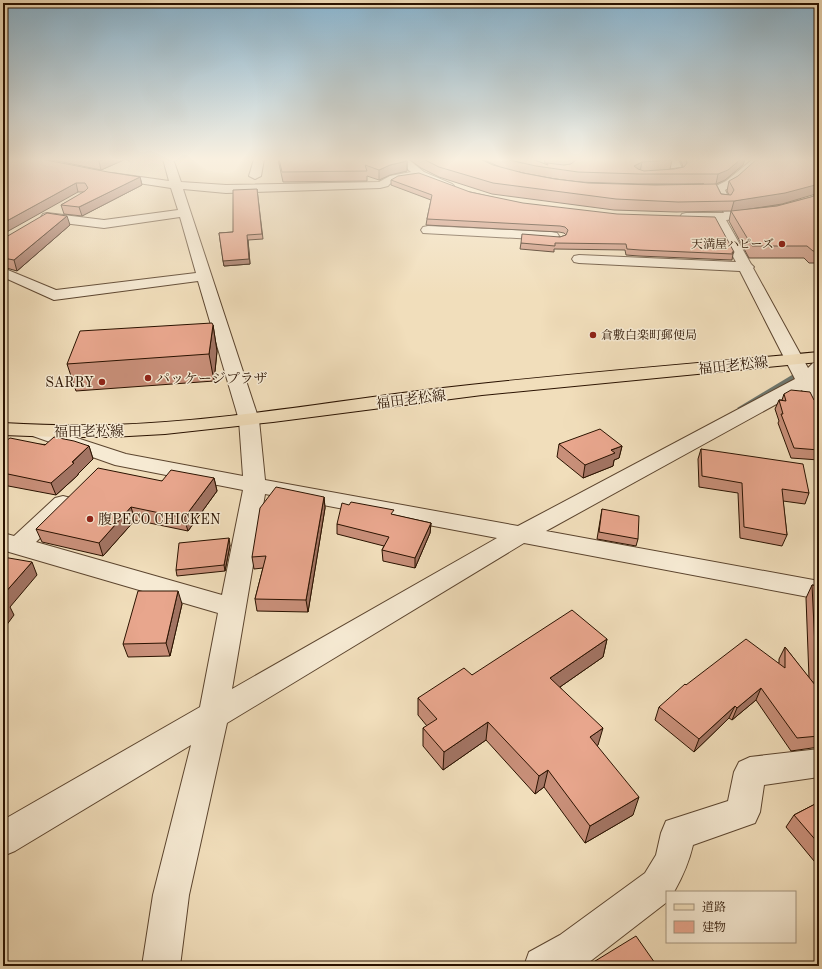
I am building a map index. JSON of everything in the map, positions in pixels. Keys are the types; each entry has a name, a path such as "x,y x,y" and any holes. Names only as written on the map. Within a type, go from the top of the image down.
{"main road":[{"name":"福田老松線","path":"3,429 75,432 143,430 249,420 433,395 819,357"}],"street":[{"path":"160,966 171,895 214,714 255,486 249,420 182,204"},
{"path":"722,204 725,217 747,267 793,360 812,374 819,406"},
{"path":"34,224 65,207"},
{"path":"671,217 725,217 772,210"},
{"path":"46,217 104,224 185,213"},
{"path":"544,223 576,252 612,254"},
{"path":"428,230 565,242"},
{"path":"579,259 747,267"},
{"path":"3,272 54,295 204,276"},
{"path":"3,839 520,535 812,374"},
{"path":"37,431 122,460 819,590"},
{"path":"95,473 112,457"},
{"path":"10,544 79,488"},
{"path":"10,544 233,608"},
{"path":"543,966 574,949 658,886 672,861 678,833 743,812 750,772 819,763"}],"building":[{"path":"3,204 37,204 3,223"},
{"path":"62,204 85,204 79,207 61,205"},
{"path":"233,204 259,204 262,234 247,235 249,259 223,261 219,233 233,232"},
{"path":"430,204 533,204 617,214 715,217 734,252 732,252 733,254 640,250 627,249 626,244 555,243 555,246 521,243 522,234 560,237 566,235 568,230 565,227 560,226 427,219"},
{"path":"784,204 819,204 819,251 813,251 807,246 752,246 731,211"},
{"path":"47,213 67,216 14,260 3,258 3,237 6,237"},
{"path":"212,323 209,354 67,364 80,331"},
{"path":"791,390 810,392 814,400 819,402 819,450 794,448 781,414 783,414 779,400 786,401 784,394"},
{"path":"600,429 622,446 611,450 615,453 585,465 559,444"},
{"path":"54,437 89,446 72,462 74,463 51,483 3,473 3,443 10,438 45,445"},
{"path":"701,449 803,464 809,493 782,489 787,535 744,527 742,483 702,476"},
{"path":"98,468 162,481 171,470 214,478 184,518 131,507 99,543 36,529"},
{"path":"276,487 324,497 306,600 255,599 266,556 252,557 260,508"},
{"path":"351,502 394,510 391,514 431,523 415,558 382,550 389,537 337,524 342,503 349,505"},
{"path":"602,509 639,516 638,539 599,532"},
{"path":"229,538 224,565 176,570 179,543"},
{"path":"3,557 32,562 3,595"},
{"path":"812,585 819,586 819,668 816,668"},
{"path":"138,591 178,591 166,643 123,644"},
{"path":"3,601 8,602 3,608"},
{"path":"572,610 607,639 550,678 603,728 590,737 639,797 590,826 548,770 539,776 488,722 444,752 423,728 437,719 418,698 464,668 472,675"},
{"path":"746,639 785,668 785,647 819,690 819,736 797,738 761,688 737,708 735,706 699,739 659,707 685,684 686,685"},
{"path":"819,802 819,844 794,815"},
{"path":"636,936 657,966 587,966"}],"waterway":[{"path":"741,408 795,377"}],"place":[{"name":"天満屋ハピーズ","path":"782,244"},
{"name":"倉敷白楽町郵便局","path":"593,335"},
{"name":"パッケージプラザ","path":"148,378"},
{"name":"SARRY","path":"102,382"},
{"name":"腹PECO CHICKEN","path":"90,519"}]}
